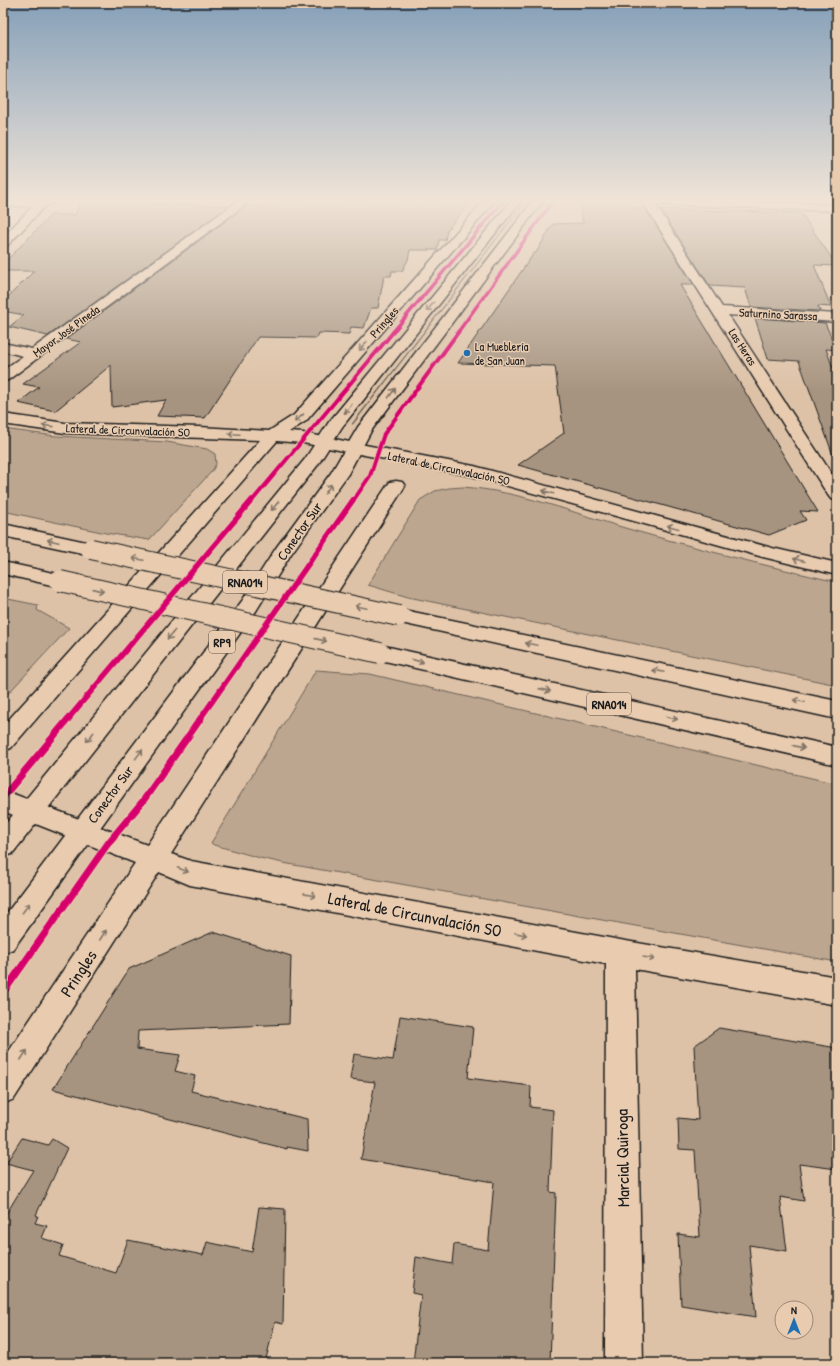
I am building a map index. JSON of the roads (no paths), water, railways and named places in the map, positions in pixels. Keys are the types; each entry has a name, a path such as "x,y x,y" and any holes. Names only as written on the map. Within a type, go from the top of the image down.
{"main road":[{"name":"Mayor José Pineda","path":"3,377 157,265"},
{"name":"Pringles","path":"3,742 273,436 300,418 434,265"},
{"path":"3,846 306,468 339,419 464,265"},
{"name":"Conector Sur","path":"3,940 248,606 339,474 364,430 490,265"},
{"name":"Las Heras","path":"689,265 837,495"},
{"name":"Saturnino Sarassa","path":"719,311 837,318"},
{"path":"3,347 34,354"},
{"name":"Lateral de Circunvalación SO","path":"3,419 64,428 303,438 474,471 754,549 837,569"},
{"name":"Pringles","path":"3,1088 396,486"},
{"name":"RNA014","path":"3,530 837,710"},
{"name":"RNA014","path":"3,568 837,756"},
{"name":"Lateral de Circunvalación SO","path":"3,800 190,872 620,953 837,991"},
{"name":"Marcial Quiroga","path":"620,953 624,1363"}],"place":[{"name":"La Mueblería de San Juan","path":"467,353"}]}
